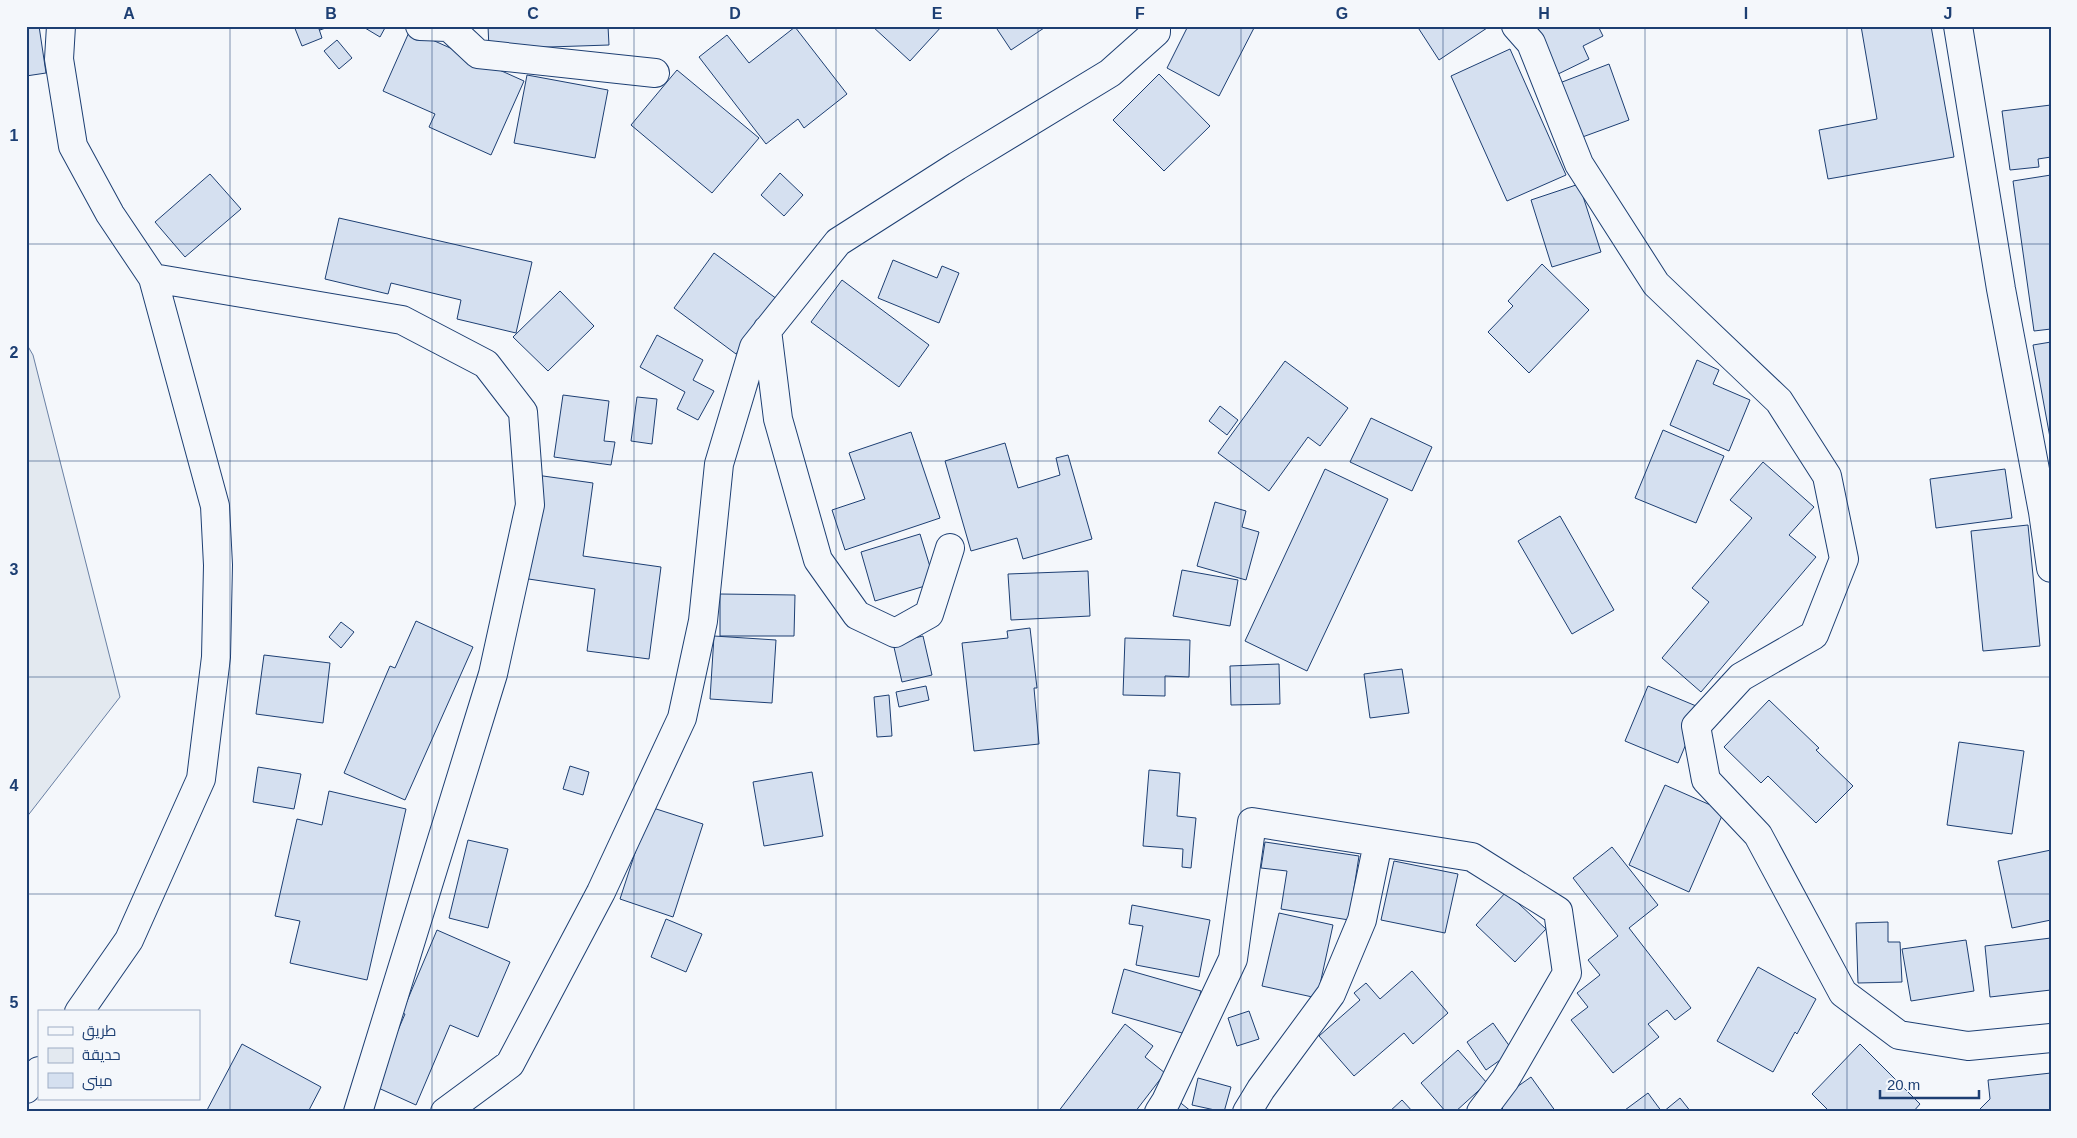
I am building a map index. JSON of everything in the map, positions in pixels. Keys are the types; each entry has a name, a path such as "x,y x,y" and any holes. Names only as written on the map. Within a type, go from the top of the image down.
{"street":[{"path":"61,26 59,58 73,146 110,214 153,278 215,506 218,565 216,657 200,779 129,940 81,1010"},
{"path":"420,26 447,27 478,54 654,73"},
{"path":"445,1112 510,1064 601,892 682,718 703,620 719,464 754,346 838,242 957,166 1110,73 1156,32 1156,26"},
{"path":"1516,26 1531,43 1580,164 1656,284 1779,401 1827,476 1844,560 1818,626 1814,635 1741,677 1696,726 1706,780 1758,835 1843,992 1899,1034 1968,1046 2051,1038"},
{"path":"1958,26 2001,289 2043,512 2051,568"},
{"path":"153,278 402,320 486,364 523,412 530,505 493,674 358,1112"},
{"path":"767,330 778,419 818,560 857,615 894,633 930,614 950,548"},
{"path":"1159,1112 1166,1101 1233,959 1252,822 1472,857 1558,911 1567,972 1505,1080 1481,1112"},
{"path":"1247,1112 1261,1089 1330,994 1362,920 1378,843"},
{"path":"26,1089 38,1072"}],"green space":[{"path":"26,343 33,355 120,697 26,818"}],"building":[{"path":"26,26 39,26 46,73 26,76"},
{"path":"294,26 318,26 322,38 302,46"},
{"path":"319,26 331,26 320,30"},
{"path":"366,26 386,26 380,37 365,28"},
{"path":"488,26 608,26 609,45 489,49"},
{"path":"872,26 942,26 910,61"},
{"path":"995,26 1047,26 1011,50"},
{"path":"1188,26 1255,26 1219,96 1167,68"},
{"path":"1417,26 1490,26 1439,60"},
{"path":"1530,26 1598,26 1603,36 1583,46 1589,59 1554,76"},
{"path":"1861,26 1931,26 1954,157 1828,179 1819,130 1877,119"},
{"path":"795,27 847,94 804,128 798,119 766,144 699,57 727,35 749,63"},
{"path":"410,30 524,81 491,155 429,127 435,114 383,91"},
{"path":"337,40 352,58 339,69 324,51"},
{"path":"1510,49 1566,175 1507,201 1451,76"},
{"path":"1609,64 1629,120 1577,139 1557,84"},
{"path":"677,70 759,138 712,193 631,125"},
{"path":"1159,74 1210,126 1164,171 1113,120"},
{"path":"527,75 608,90 595,158 514,143"},
{"path":"2051,105 2051,157 2038,159 2039,167 2010,170 2002,111"},
{"path":"780,173 803,195 784,216 761,195"},
{"path":"210,174 241,209 185,257 155,222"},
{"path":"2051,175 2051,329 2034,331 2013,181"},
{"path":"1579,184 1601,252 1552,267 1531,200"},
{"path":"339,218 532,262 516,333 457,319 461,300 391,283 388,294 325,279"},
{"path":"714,253 777,299 736,354 674,308"},
{"path":"893,260 937,278 942,266 959,273 939,323 878,298"},
{"path":"1542,264 1589,310 1529,373 1488,332 1513,306 1508,301"},
{"path":"842,280 929,345 899,387 811,322"},
{"path":"560,291 594,326 548,371 513,337"},
{"path":"657,335 703,360 693,380 714,391 698,420 677,409 685,392 640,367"},
{"path":"2051,342 2051,443 2033,345"},
{"path":"1697,360 1719,370 1713,384 1750,400 1729,451 1670,425"},
{"path":"1285,361 1348,408 1320,446 1308,437 1269,491 1218,453"},
{"path":"563,395 609,401 604,441 615,442 611,465 554,457"},
{"path":"637,397 657,399 652,444 631,441"},
{"path":"1220,406 1238,420 1227,435 1209,421"},
{"path":"1371,418 1432,447 1412,491 1350,462"},
{"path":"1663,430 1724,456 1696,523 1635,498"},
{"path":"911,432 940,518 845,550 832,510 865,499 849,453"},
{"path":"1005,443 1018,488 1060,475 1056,458 1068,455 1092,539 1023,559 1017,538 971,551 945,461"},
{"path":"1763,462 1814,507 1789,535 1816,557 1701,692 1662,658 1709,602 1692,588 1752,518 1730,500"},
{"path":"1325,469 1388,499 1307,671 1245,641"},
{"path":"2005,469 2012,518 1936,528 1930,479"},
{"path":"536,475 593,483 583,556 661,567 649,659 587,651 595,589 522,578"},
{"path":"1215,502 1246,511 1242,527 1259,532 1246,580 1197,566"},
{"path":"1560,516 1614,610 1572,634 1518,541"},
{"path":"2028,525 2040,646 1983,651 1971,531"},
{"path":"920,534 935,583 875,601 861,552"},
{"path":"1182,570 1238,580 1230,626 1173,616"},
{"path":"1088,571 1090,616 1011,620 1008,574"},
{"path":"720,594 795,595 794,636 720,636"},
{"path":"416,621 473,647 405,800 344,773 390,666 395,668"},
{"path":"341,622 354,632 341,648 329,637"},
{"path":"1030,628 1037,688 1034,688 1039,744 974,751 962,643 1008,638 1007,631"},
{"path":"714,636 776,640 772,703 710,699"},
{"path":"923,636 932,675 902,682 893,643"},
{"path":"1125,638 1190,640 1189,677 1165,676 1165,696 1123,695"},
{"path":"264,655 330,663 323,723 256,714"},
{"path":"1279,664 1280,704 1231,705 1230,666"},
{"path":"1402,669 1409,713 1370,718 1364,674"},
{"path":"926,686 929,700 899,707 896,692"},
{"path":"1648,686 1701,708 1678,763 1625,741"},
{"path":"889,695 892,736 877,737 874,697"},
{"path":"1769,700 1819,748 1816,750 1853,786 1816,823 1768,776 1761,783 1724,747"},
{"path":"1959,742 2024,751 2012,834 1947,825"},
{"path":"570,766 589,772 583,795 563,789"},
{"path":"258,767 301,774 294,809 253,802"},
{"path":"1149,770 1180,773 1177,816 1196,818 1191,868 1182,867 1183,849 1143,846"},
{"path":"812,772 823,836 764,846 753,782"},
{"path":"1665,785 1724,811 1689,892 1629,865"},
{"path":"329,791 406,809 367,980 290,963 300,921 275,916 297,819 322,825"},
{"path":"650,807 703,824 673,917 620,899"},
{"path":"468,840 508,849 488,928 449,918"},
{"path":"1265,842 1359,856 1349,920 1281,909 1287,871 1261,868"},
{"path":"1612,847 1658,905 1629,928 1691,1008 1675,1020 1667,1010 1648,1024 1659,1037 1613,1073 1571,1020 1588,1007 1577,993 1600,975 1588,960 1618,936 1573,878"},
{"path":"2051,850 2051,920 2012,928 1998,861"},
{"path":"1394,861 1458,874 1445,933 1381,920"},
{"path":"1506,892 1546,929 1515,962 1476,925"},
{"path":"1132,905 1210,920 1199,977 1136,965 1143,926 1129,924"},
{"path":"1279,913 1333,925 1317,998 1262,986"},
{"path":"666,919 702,934 686,972 651,957"},
{"path":"1888,922 1888,942 1900,942 1902,982 1858,983 1856,923"},
{"path":"437,930 510,962 478,1037 450,1025 416,1105 374,1086 405,1014 402,1013"},
{"path":"2051,938 2051,990 1990,997 1985,946"},
{"path":"1966,940 1974,991 1911,1001 1902,949"},
{"path":"1758,967 1816,999 1773,1072 1717,1041"},
{"path":"1124,969 1201,991 1189,1035 1112,1013"},
{"path":"1412,971 1448,1013 1413,1044 1404,1033 1354,1076 1319,1036 1360,1000 1354,993 1366,983 1380,999"},
{"path":"1249,1011 1259,1039 1237,1046 1228,1018"},
{"path":"1493,1023 1513,1051 1486,1070 1467,1042"},
{"path":"1125,1024 1153,1046 1145,1057 1165,1073 1135,1112 1058,1112"},
{"path":"242,1044 321,1087 308,1112 206,1112"},
{"path":"1860,1044 1920,1104 1913,1112 1830,1112 1812,1094"},
{"path":"1458,1050 1487,1083 1455,1112 1446,1112 1421,1083"},
{"path":"2051,1073 2051,1112 1977,1112 1990,1099 1988,1080"},
{"path":"1531,1077 1556,1112 1505,1112 1497,1101"},
{"path":"1198,1078 1231,1087 1224,1112 1192,1105"},
{"path":"1648,1093 1662,1112 1626,1112 1625,1110"},
{"path":"1680,1098 1691,1112 1663,1112"},
{"path":"1177,1100 1192,1112 1168,1112"},
{"path":"1402,1100 1413,1112 1389,1112"}]}
